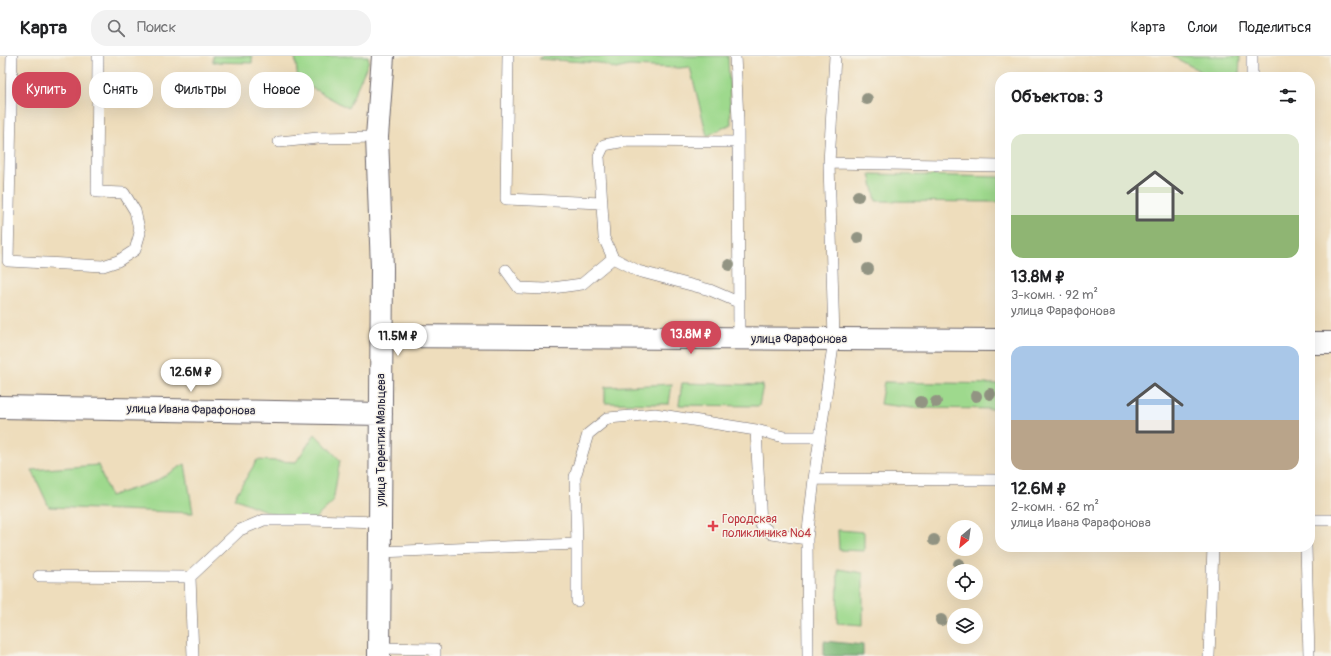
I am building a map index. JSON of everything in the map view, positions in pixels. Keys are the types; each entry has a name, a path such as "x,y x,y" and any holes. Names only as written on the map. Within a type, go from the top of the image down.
{"street":[{"name":"улица Терентия Мальцева","path":"379,652 382,268 377,137 383,56"},
{"name":"улица Фарафонова","path":"382,336 995,340"},
{"path":"1315,343 1331,343"},
{"name":"улица Ивана Фарафонова","path":"0,407 381,414"}],"lane":[{"path":"12,56 8,261 103,266 118,261 135,250 140,233 135,211 124,193 97,192 98,56"},
{"path":"508,56 506,200 602,203"},
{"path":"735,56 738,142 739,338"},
{"path":"808,656 807,539 834,339 829,163 835,56"},
{"path":"1252,56 1252,72"},
{"path":"279,142 318,138 377,137"},
{"path":"738,142 625,141 604,145 599,156 604,238 613,258 638,271 710,290 738,302"},
{"path":"829,163 995,166"},
{"path":"506,270 519,288 545,289 582,284 613,258"},
{"path":"577,601 575,478 588,434 608,418 655,414 756,430 784,437 820,437"},
{"path":"756,430 761,526 772,534 807,539"},
{"path":"814,479 995,480"},
{"path":"39,576 190,577 240,530 264,520 380,522"},
{"path":"1315,520 1331,520"},
{"path":"380,552 577,544"},
{"path":"1209,656 1213,552"},
{"path":"1306,552 1309,656"},
{"path":"190,577 193,656"},
{"path":"379,652 435,649 435,656"}],"green space":[{"path":"213,56 252,56 252,63 213,62"},
{"path":"295,56 368,56 369,61 348,108 314,89 314,72 297,72"},
{"path":"542,56 728,56 731,124 707,136 690,67 629,66 616,69 600,63 539,59"},
{"path":"1172,56 1240,56 1239,72 1202,72"},
{"path":"870,174 995,177 995,202 876,201"},
{"path":"884,382 995,384 995,409 912,408 880,404"},
{"path":"682,383 763,385 759,406 679,405"},
{"path":"672,384 669,404 605,403 605,387"},
{"path":"315,434 340,460 333,502 311,522 285,519 234,498 257,460 296,462"},
{"path":"185,464 193,513 49,507 32,470 98,465 110,496 154,482"},
{"path":"838,530 864,532 864,551 839,550"},
{"path":"838,569 863,573 863,625 837,623"},
{"path":"824,641 863,645 863,656 824,656"}],"place":[{"name":"Городская поликлиника №4","path":"713,526"}]}
